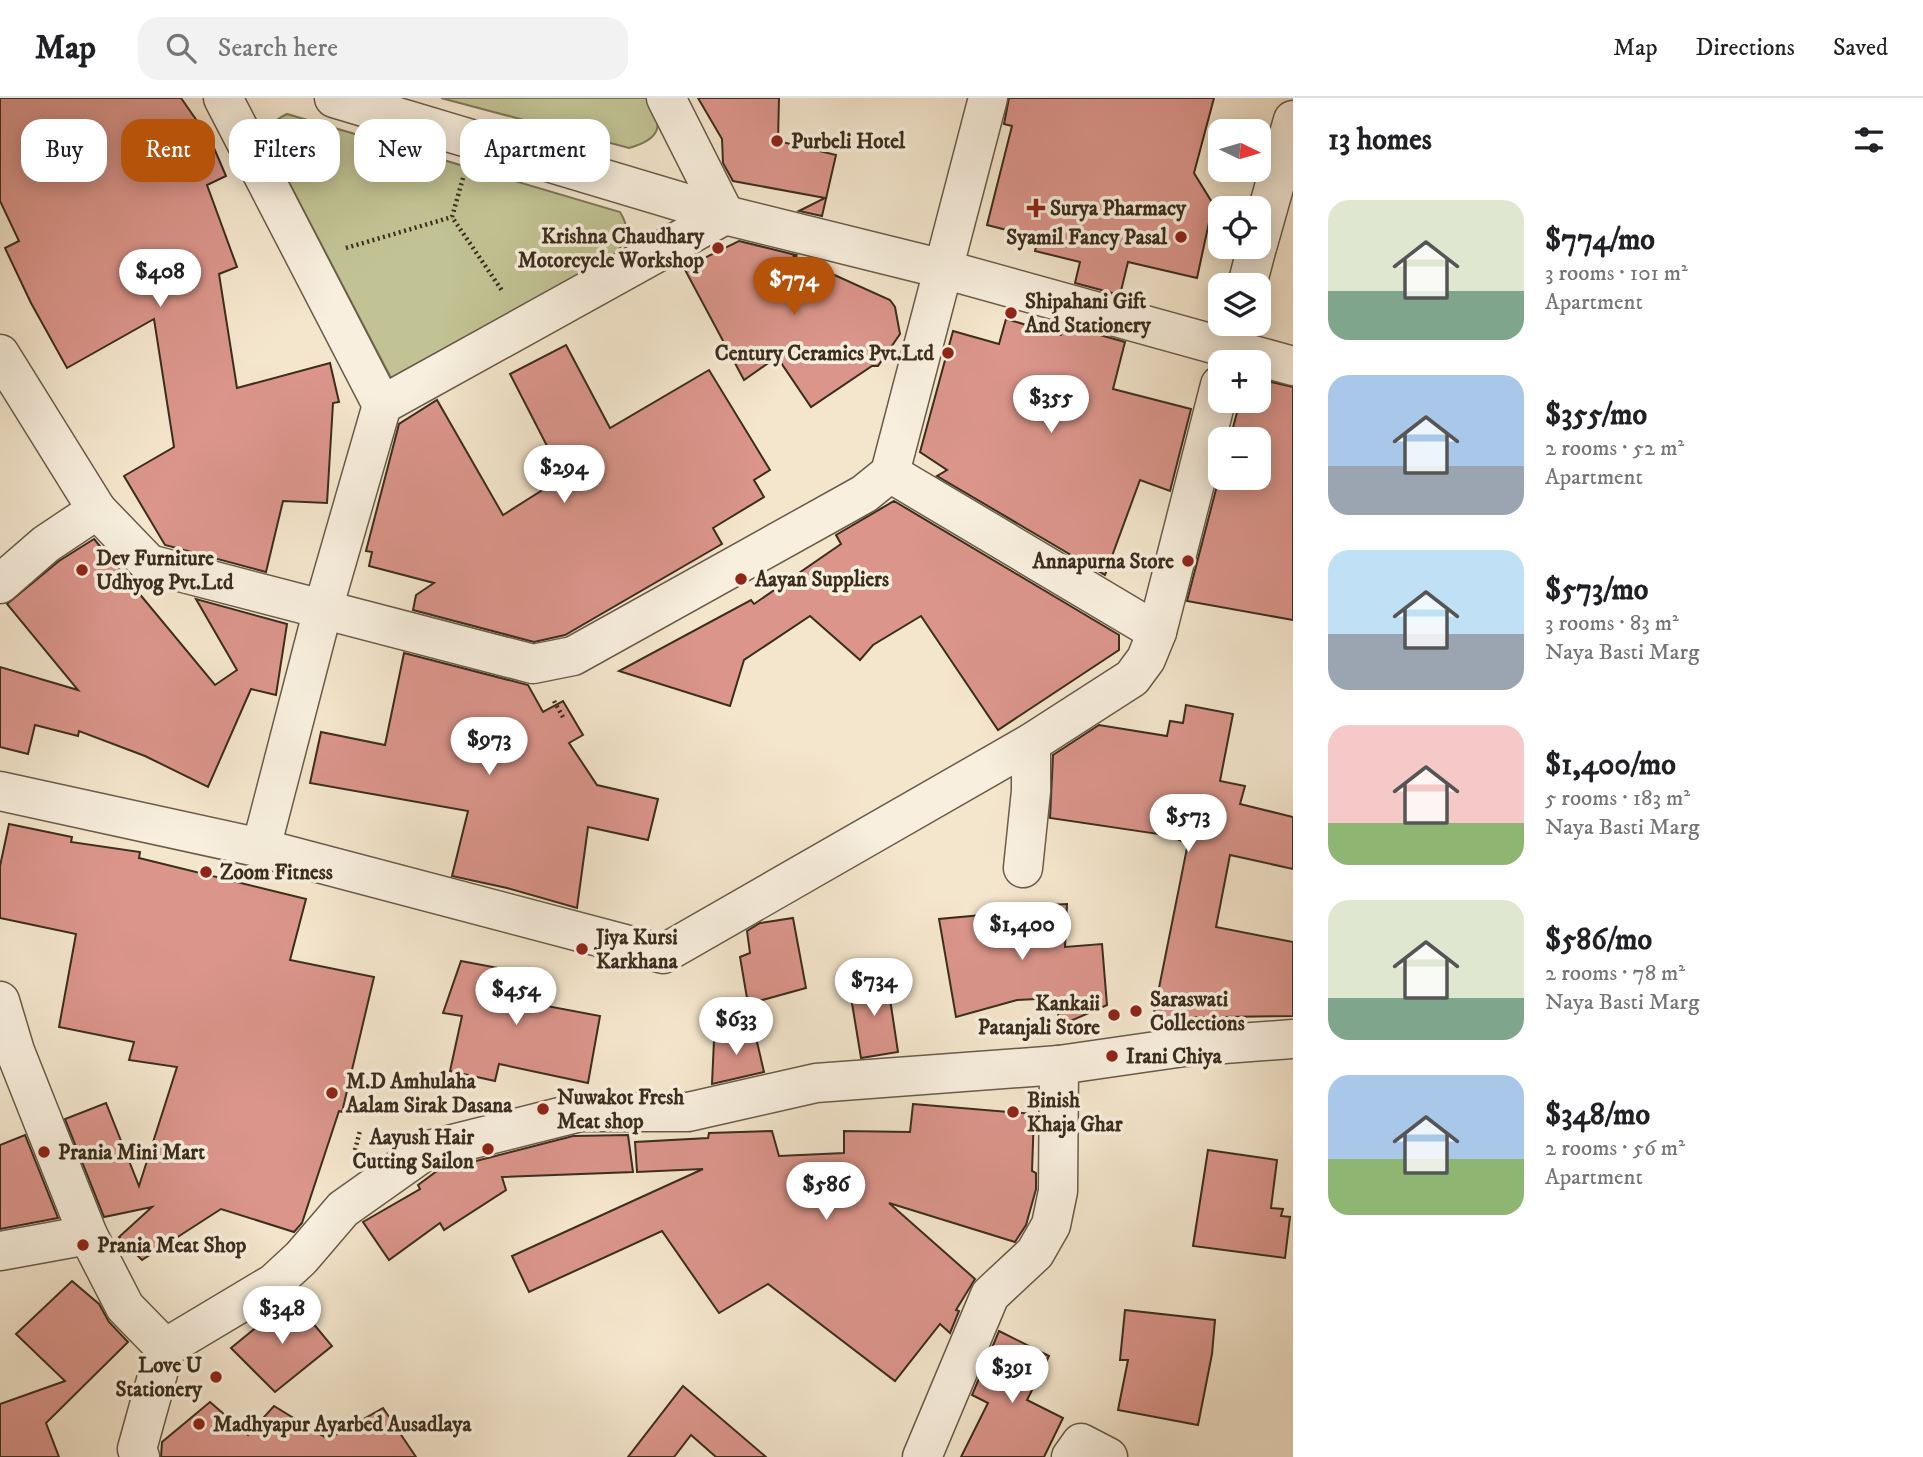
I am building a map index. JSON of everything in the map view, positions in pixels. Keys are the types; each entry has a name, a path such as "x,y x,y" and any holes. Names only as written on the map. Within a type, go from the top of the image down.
{"street":[{"path":"223,98 382,405 323,610 261,848"},
{"path":"334,98 460,136"},
{"path":"666,98 725,215"},
{"path":"1,356 97,510 149,564 533,664 573,656 864,494 890,473 988,98"},
{"path":"1271,199 1293,120"},
{"path":"610,181 725,215 1230,344 1293,366"},
{"path":"382,405 725,215"},
{"path":"0,791 261,848 663,954 1031,743 1132,678 1146,659 1157,632 1213,413"},
{"path":"890,473 1157,632"},
{"path":"0,584 47,544 97,510"},
{"path":"1023,868 1031,791 1031,743"},
{"path":"0,1001 15,1051 88,1235 125,1307 165,1348"},
{"path":"140,1457 137,1449 165,1348 274,1283 301,1258 343,1209 425,1151 580,1112 688,1112 816,1083 1059,1065 1184,1047 1293,1039"},
{"path":"922,1457 990,1295 1035,1253 1051,1225 1058,1191 1059,1065"},
{"path":"0,1251 88,1235"},
{"path":"1071,1457 1081,1443 1108,1457"}],"path":[{"path":"449,177 460,180"},
{"path":"462,182 452,217 523,326"},
{"path":"307,261 452,217"},
{"path":"342,236 355,259"},
{"path":"491,297 514,285"}],"green space":[{"path":"441,98 649,98 658,124 653,136 629,148 610,143 610,119 520,119"},
{"path":"287,114 304,119 279,119"},
{"path":"340,130 354,134 354,182 446,182 446,161 460,165 460,182 518,182 620,212 626,224 626,234 615,255 391,378 289,182 340,182"}],"building":[{"path":"0,98 181,98 196,119 121,119 121,182 213,182 207,185 237,267 219,274 237,388 330,363 339,402 333,403 327,503 283,501 266,572 165,545 124,476 174,447 154,319 67,368 31,303 5,248 19,241 0,201"},
{"path":"698,98 779,98 778,141 836,155 822,216 799,211 825,198 733,181 723,163 722,139"},
{"path":"1009,98 1214,98 1194,173 1208,196 1208,227 1197,278 1128,262 1120,295 1075,283 1080,262 1035,251 1038,238 987,225 1012,126 1004,124"},
{"path":"215,150 226,176 215,181"},
{"path":"739,241 796,255 794,256 890,300 895,307 900,334 878,366 872,366 811,407 777,357 744,380 684,268"},
{"path":"1006,319 1061,335 1064,325 1125,342 1113,389 1191,409 1170,491 1140,480 1105,575 937,476 947,470 920,452 953,331 999,344"},
{"path":"566,345 610,428 709,370 770,470 754,480 764,497 713,528 722,544 565,635 534,642 413,610 416,595 434,583 369,566 372,552 366,551 399,424 437,400 503,515 563,477 510,374"},
{"path":"1271,382 1293,387 1293,620 1187,601 1216,490 1271,490 1271,427 1233,427 1237,413 1271,413"},
{"path":"894,501 1119,635 1119,650 998,730 921,616 873,645 860,660 810,616 744,660 730,706 619,671 751,600 754,604 841,544 836,535"},
{"path":"94,539 215,685 237,670 196,599 287,624 276,695 251,689 208,787 145,756 79,731 78,736 35,725 28,754 0,747 0,667 78,690 7,604 59,561"},
{"path":"404,653 528,685 543,712 563,701 583,735 569,743 597,785 658,799 648,840 588,827 577,908 452,876 468,811 310,783 321,732 385,745"},
{"path":"1186,705 1233,714 1220,781 1245,786 1240,804 1293,817 1293,869 1230,855 1216,927 1293,942 1293,1016 1153,1018 1188,843 1179,840 1179,837 1050,818 1053,755 1099,725 1167,736 1170,721 1183,723"},
{"path":"9,824 72,837 71,842 140,852 139,858 306,899 290,960 374,977 342,1112 339,1111 302,1223 294,1232 221,1209 142,1260 119,1237 152,1207 104,1217 65,1119 106,1103 139,1186 177,1067 129,1060 134,1042 59,1027 76,934 0,918 0,866"},
{"path":"1067,904 1065,947 1102,944 1107,1005 1059,1026 1057,998 1017,1000 956,1017 939,919 1026,911 1027,906"},
{"path":"793,918 806,988 748,1004 740,957 750,953 747,931 760,923"},
{"path":"461,961 541,976 536,1004 600,1016 588,1083 499,1064 495,1081 450,1071 462,1016 443,1013"},
{"path":"887,979 898,1052 861,1058 849,985"},
{"path":"754,1029 764,1072 712,1084 714,1040"},
{"path":"913,1104 1034,1114 1032,1171 1036,1173 1036,1189 1026,1225 1015,1242 889,1203 975,1279 956,1310 959,1311 950,1333 940,1324 895,1381 768,1284 719,1313 662,1231 529,1292 512,1256 703,1169 637,1172 635,1142 708,1138 709,1133 772,1131 779,1156 844,1153 844,1131 910,1132"},
{"path":"25,1135 58,1218 0,1229 0,1145"},
{"path":"628,1135 633,1172 502,1177 506,1190 444,1230 440,1223 389,1260 363,1222 420,1189 418,1185 437,1171 573,1136"},
{"path":"1208,1150 1277,1160 1271,1208 1283,1209 1281,1216 1290,1217 1285,1258 1193,1246"},
{"path":"72,1281 99,1304 109,1322 128,1342 46,1423 59,1457 0,1457 0,1404 65,1381 16,1334"},
{"path":"292,1298 332,1346 275,1392 231,1348"},
{"path":"1125,1310 1215,1320 1212,1354 1198,1425 1118,1410 1128,1360 1120,1360"},
{"path":"999,1331 1049,1356 1027,1400 1063,1418 1044,1457 961,1457 988,1403 972,1395"},
{"path":"683,1386 766,1457 716,1457 691,1435 674,1457 628,1457"},
{"path":"210,1402 248,1435 274,1406 328,1439 383,1408 416,1457 161,1457 162,1442"}],"place":[{"name":"Purbeli Hotel","path":"777,141"},
{"name":"Surya Pharmacy","path":"1036,208"},
{"name":"Syamil Fancy Pasal","path":"1181,237"},
{"name":"Krishna Chaudhary Motorcycle Workshop","path":"718,248"},
{"name":"Shipahani Gift And Stationery","path":"1011,313"},
{"name":"Century Ceramics Pvt.Ltd","path":"948,353"},
{"name":"Annapurna Store","path":"1188,561"},
{"name":"Dev Furniture Udhyog Pvt.Ltd","path":"82,570"},
{"name":"Aayan Suppliers","path":"741,579"},
{"name":"Zoom Fitness","path":"206,872"},
{"name":"Jiya Kursi Karkhana","path":"582,949"},
{"name":"Saraswati Collections","path":"1136,1011"},
{"name":"Kankaii Patanjali Store","path":"1114,1015"},
{"name":"Irani Chiya","path":"1112,1056"},
{"name":"M.D Amhulaha Aalam Sirak Dasana","path":"332,1093"},
{"name":"Nuwakot Fresh Meat shop","path":"543,1109"},
{"name":"Binish Khaja Ghar","path":"1013,1112"},
{"name":"Aayush Hair Cutting Sailon","path":"488,1149"},
{"name":"Prania Mini Mart","path":"44,1152"},
{"name":"Prania Meat Shop","path":"83,1245"},
{"name":"Love U Stationery","path":"216,1377"},
{"name":"Madhyapur Ayarbed Ausadlaya","path":"199,1424"}]}
